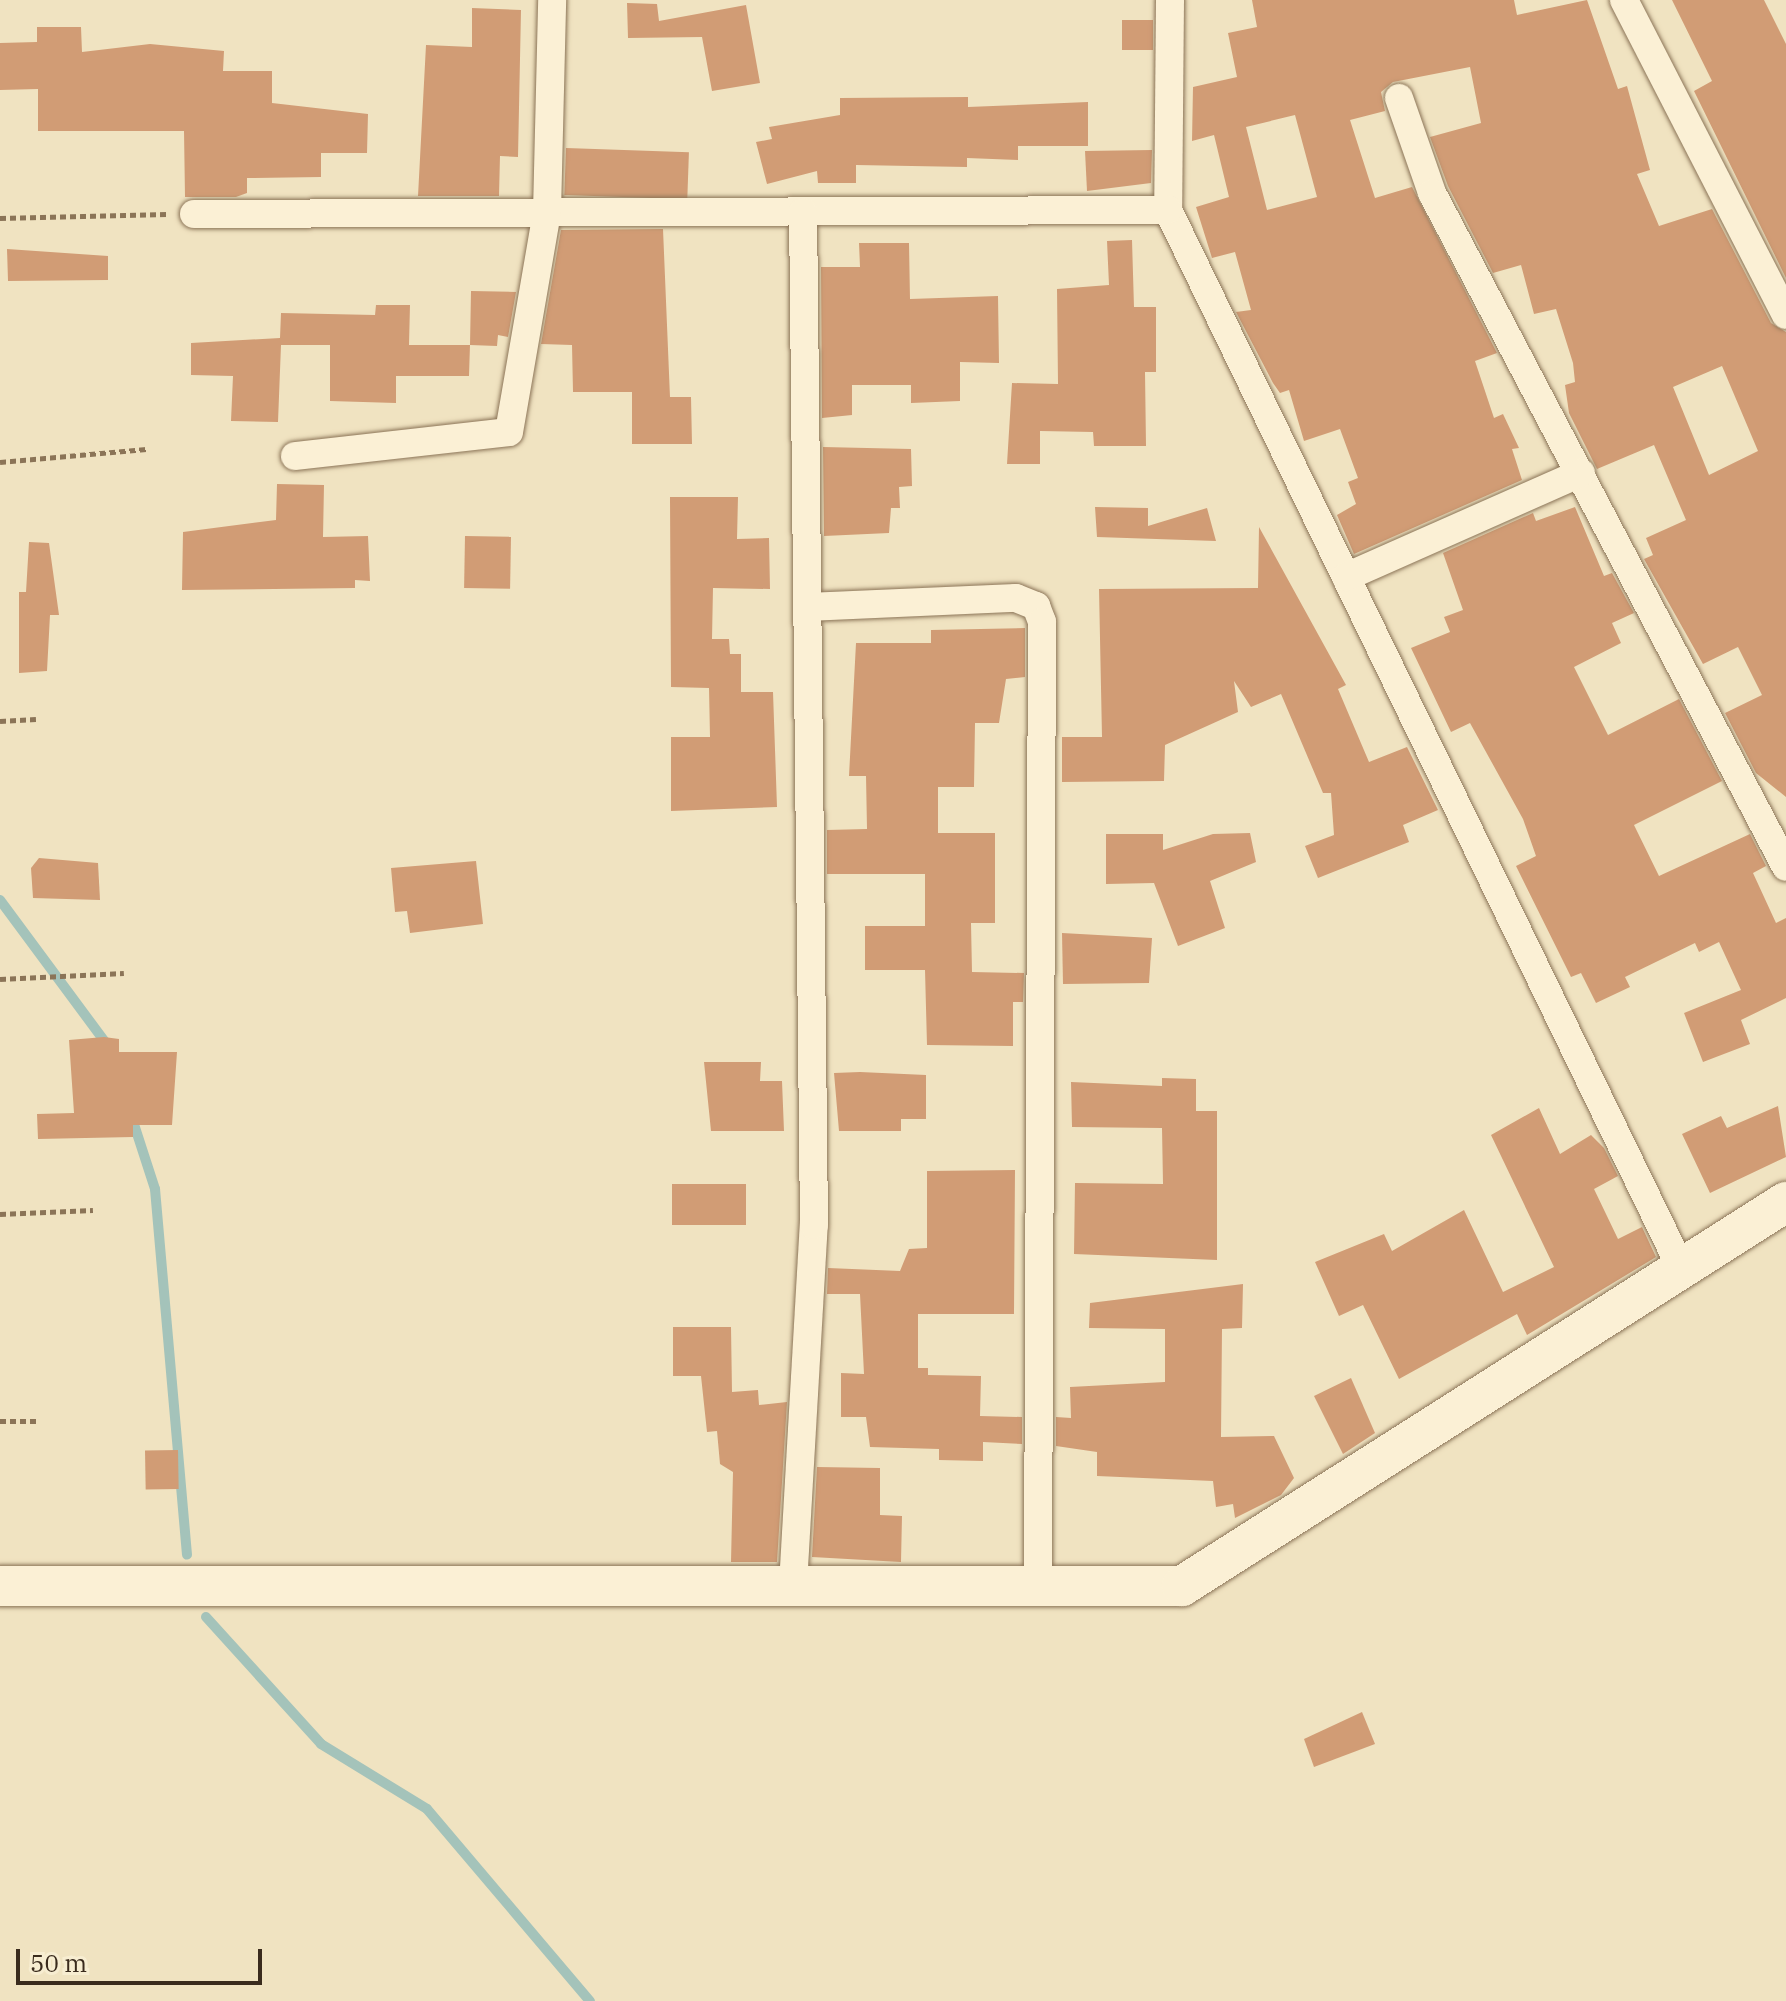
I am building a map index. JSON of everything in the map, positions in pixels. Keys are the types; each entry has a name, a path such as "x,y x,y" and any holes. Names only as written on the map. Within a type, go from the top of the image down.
{"street":[{"path":"295,456 509,432 547,212 552,0"},
{"path":"1170,0 1168,210 1682,1270"},
{"path":"1624,0 1786,315"},
{"path":"1399,98 1432,193 1786,867"},
{"path":"194,214 1168,210"},
{"path":"793,1585 814,1225 803,212"},
{"path":"1346,577 1581,473"},
{"path":"807,607 1016,598 1036,606 1042,622 1038,1586"},
{"path":"0,1586 1182,1586 1786,1202"}],"path":[{"path":"0,218 194,214"},
{"path":"0,462 146,449"},
{"path":"0,721 36,719"},
{"path":"0,979 124,973"},
{"path":"0,1214 93,1210"},
{"path":"0,1421 39,1421"}],"building":[{"path":"1252,0 1514,0 1517,15 1587,0 1618,89 1627,86 1650,170 1637,174 1659,226 1712,209 1771,323 1786,332 1786,797 1756,773 1725,713 1762,695 1738,647 1703,664 1644,559 1653,555 1646,538 1686,520 1654,445 1597,469 1569,413 1565,385 1575,382 1573,363 1556,309 1534,314 1521,265 1493,273 1448,186 1430,137 1481,123 1470,67 1393,82 1381,92 1385,111 1350,120 1375,198 1412,187 1497,353 1475,361 1494,418 1503,414 1519,448 1512,449 1522,480 1354,554 1337,515 1356,504 1348,482 1358,478 1340,429 1304,441 1289,390 1280,393 1273,383 1236,312 1251,310 1235,252 1212,258 1196,207 1229,197 1214,135 1192,141 1193,87 1237,77 1228,33 1257,27","holes":["1295,115 1317,197 1267,210 1246,127","1722,366 1758,451 1709,475 1673,387"]},
{"path":"1672,0 1764,0 1786,44 1786,278 1694,91 1712,81"},
{"path":"627,3 657,4 659,21 746,5 760,83 712,91 702,37 628,38"},
{"path":"472,8 521,10 518,157 500,156 499,196 418,196 426,45 472,47"},
{"path":"1122,20 1153,20 1153,50 1122,50"},
{"path":"37,27 81,27 82,52 150,44 224,51 223,71 272,71 272,103 368,114 367,153 321,153 321,177 247,178 247,193 236,197 185,197 184,131 38,131 38,89 0,90 0,43 37,42"},
{"path":"968,97 968,107 1088,102 1088,146 1018,146 1018,160 967,158 967,167 856,165 856,183 818,183 817,171 767,184 756,142 772,139 769,127 840,115 840,98"},
{"path":"566,148 689,152 687,199 564,195"},
{"path":"1152,150 1151,183 1087,191 1085,151"},
{"path":"663,229 670,397 691,397 692,444 632,444 632,392 573,392 572,345 541,344 561,230"},
{"path":"1132,240 1134,307 1156,307 1156,372 1145,372 1146,446 1094,446 1093,432 1040,431 1040,464 1007,464 1012,383 1058,384 1057,289 1109,285 1107,241"},
{"path":"859,243 909,243 910,299 998,296 999,363 960,362 960,401 911,403 911,385 852,385 852,415 822,418 821,267 860,267"},
{"path":"7,249 108,256 108,280 8,281"},
{"path":"471,291 516,292 508,337 498,335 497,346 470,345"},
{"path":"376,305 410,305 409,345 470,345 469,376 396,376 396,403 330,401 330,345 281,345 278,422 231,421 233,376 191,375 191,343 280,338 281,313 375,315"},
{"path":"823,447 911,449 912,486 899,487 900,508 891,508 889,533 824,536"},
{"path":"277,484 324,485 323,537 368,536 370,581 355,580 355,588 182,590 183,532 276,520"},
{"path":"670,497 738,497 737,539 769,538 770,589 713,588 712,639 729,639 730,654 741,654 741,692 773,692 777,807 671,811 671,737 710,737 709,688 671,687"},
{"path":"1095,507 1148,508 1148,526 1207,508 1216,541 1097,537"},
{"path":"1575,507 1604,576 1612,573 1634,613 1612,623 1621,643 1574,667 1608,735 1679,699 1722,781 1634,825 1659,876 1750,834 1766,866 1753,873 1776,923 1786,918 1786,998 1741,1020 1750,1044 1703,1062 1684,1013 1741,990 1719,942 1699,952 1695,943 1625,977 1630,987 1596,1003 1581,973 1571,977 1516,866 1536,856 1523,819 1470,723 1451,732 1411,648 1450,632 1444,617 1463,610 1443,553 1533,513 1536,521"},
{"path":"1259,527 1346,685 1338,689 1369,762 1407,747 1438,810 1403,825 1409,842 1318,878 1305,846 1334,835 1331,793 1323,793 1281,694 1251,707 1234,681 1238,712 1165,745 1164,781 1062,782 1062,737 1102,737 1099,589 1258,588"},
{"path":"465,536 511,537 510,589 464,588"},
{"path":"29,542 49,543 59,615 50,615 47,671 19,673 19,592 26,592"},
{"path":"1025,628 1025,677 1006,679 999,723 975,723 974,787 938,787 938,833 995,833 995,923 971,923 972,972 1024,973 1023,1002 1013,1002 1013,1046 927,1045 925,970 865,970 865,926 925,926 925,874 827,874 827,830 867,829 866,776 849,776 856,643 931,643 931,630"},
{"path":"1250,833 1256,862 1210,881 1225,928 1178,946 1154,883 1106,884 1106,834 1163,834 1163,850 1213,834"},
{"path":"39,858 98,863 100,900 33,898 31,868"},
{"path":"476,861 483,924 410,933 407,911 395,912 391,868"},
{"path":"1062,933 1152,938 1149,983 1063,984"},
{"path":"119,1039 119,1052 177,1052 172,1125 133,1125 133,1137 38,1139 37,1114 74,1113 69,1040"},
{"path":"704,1062 761,1062 760,1081 782,1081 784,1131 711,1131"},
{"path":"834,1073 926,1075 926,1119 901,1119 901,1131 839,1131"},
{"path":"1162,1078 1196,1079 1196,1111 1217,1111 1217,1260 1074,1254 1075,1183 1163,1184 1162,1128 1072,1127 1071,1082 1162,1086"},
{"path":"1778,1106 1786,1157 1710,1193 1682,1134 1721,1116 1727,1128"},
{"path":"1539,1108 1560,1154 1591,1135 1604,1148 1618,1176 1594,1189 1618,1239 1642,1227 1656,1257 1527,1335 1517,1314 1399,1379 1363,1305 1339,1316 1315,1262 1384,1234 1392,1251 1464,1210 1503,1292 1554,1267 1491,1135"},
{"path":"1015,1170 1014,1314 918,1314 918,1368 928,1368 928,1375 981,1376 980,1416 1022,1417 1022,1444 983,1442 983,1461 939,1460 939,1449 870,1447 866,1417 841,1417 841,1373 864,1374 860,1294 827,1294 828,1268 900,1271 909,1249 927,1248 927,1171"},
{"path":"672,1184 746,1184 746,1225 672,1225"},
{"path":"1243,1284 1242,1328 1222,1329 1221,1437 1274,1436 1294,1478 1281,1495 1235,1518 1233,1504 1216,1507 1213,1481 1097,1476 1097,1452 1056,1446 1056,1417 1071,1418 1070,1387 1165,1382 1165,1329 1089,1328 1090,1303"},
{"path":"673,1327 731,1327 732,1392 758,1390 759,1405 787,1402 777,1562 731,1562 733,1472 720,1464 717,1431 707,1432 701,1376 673,1376"},
{"path":"1351,1378 1375,1433 1343,1454 1314,1396"},
{"path":"178,1450 179,1489 146,1490 145,1451"},
{"path":"817,1467 880,1468 880,1515 902,1516 901,1562 812,1557"},
{"path":"1362,1712 1375,1744 1314,1767 1304,1739"}],"waterway":[{"path":"0,900 108,1046"},
{"path":"131,1115 155,1189 187,1555"},
{"path":"206,1617 321,1744 427,1809 590,2001"}]}
